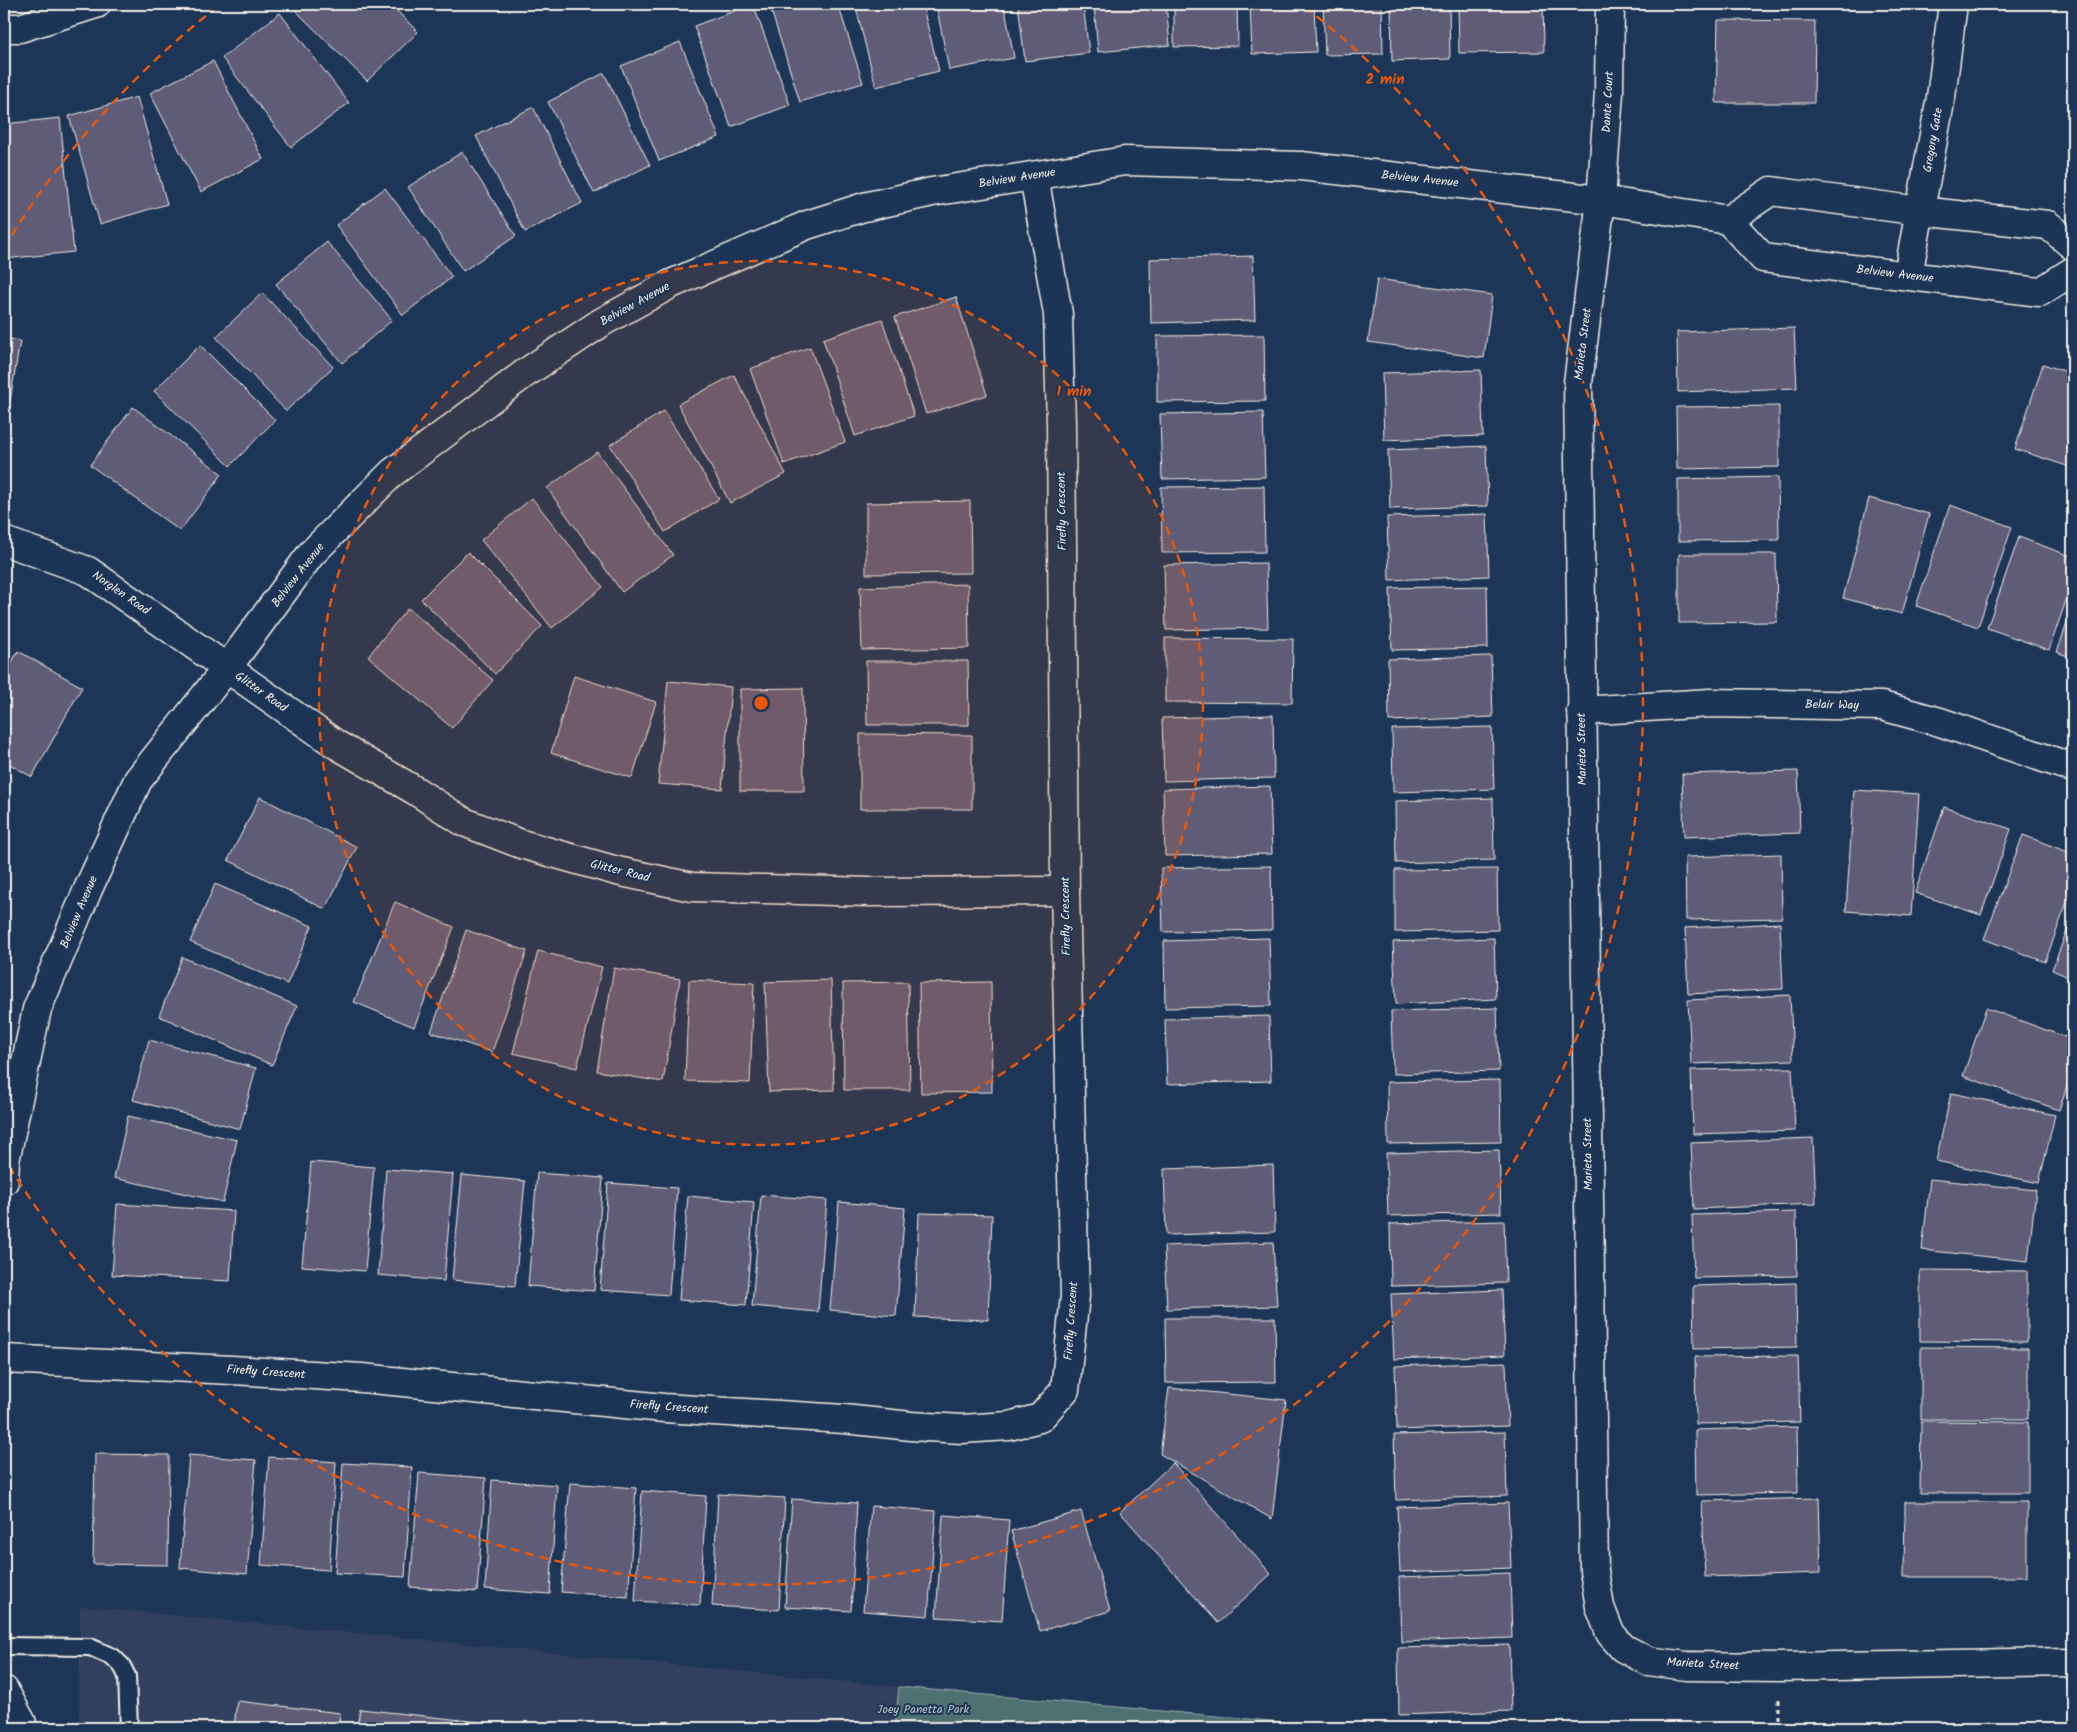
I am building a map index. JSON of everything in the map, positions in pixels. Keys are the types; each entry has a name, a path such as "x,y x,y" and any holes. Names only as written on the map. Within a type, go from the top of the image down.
{"street":[{"path":"4,28 20,28 96,4"},
{"name":"Dante Court","path":"1601,200 1609,93 1610,4"},
{"name":"Gregory Gate","path":"1908,276 1942,97 1953,4"},
{"name":"Belview Avenue","path":"4,1181 5,1161 37,1009 89,887 138,780 227,668 311,554 392,474 524,374 602,322 670,284 808,225 864,207 922,194 1125,161 1301,166 1601,200 1728,220 1763,258 2040,292 2073,271"},
{"name":"Firefly Crescent","path":"4,1359 352,1378 664,1408 844,1419 962,1429 1009,1426 1040,1418 1065,1390 1075,1296 1065,891 1058,314 1034,176"},
{"path":"1728,220 1771,191 1920,211 2048,225 2073,246"},
{"name":"Marieta Street","path":"1601,200 1578,383 1594,1571 1600,1607 1610,1633 1623,1648 1648,1661 1687,1666 1779,1667 2073,1662"},
{"name":"Norglen Road","path":"4,541 88,570 227,668"},
{"name":"Glitter Road","path":"227,668 337,745 416,791 464,822 521,844 617,871 692,887 869,892 1065,891"},
{"name":"Belair Way","path":"1581,711 1710,702 1882,706 1940,722 2073,768"},
{"path":"4,1690 22,1723 22,1728"}],"lane":[{"path":"4,1646 90,1647 113,1657 122,1666 127,1676 129,1728"}],"shaded area":[{"path":"80,1606 899,1687 895,1728 79,1728"}],"green space":[{"name":"Joey Panetta Park","path":"899,1687 1325,1726 2022,1728 895,1728"}],"building":[{"path":"289,4 390,4 418,32 367,81"},
{"path":"753,4 790,105 731,127 694,26"},
{"path":"780,4 838,4 863,83 800,102 770,7"},
{"path":"855,4 922,4 939,71 876,87"},
{"path":"936,4 1004,4 1014,58 949,70"},
{"path":"1018,4 1083,4 1089,53 1025,61"},
{"path":"1094,4 1166,4 1170,45 1098,52"},
{"path":"1174,4 1237,4 1238,46 1174,47"},
{"path":"1250,4 1314,4 1316,52 1252,54"},
{"path":"1323,4 1382,4 1383,54 1325,55"},
{"path":"1391,4 1449,4 1450,59 1392,61"},
{"path":"1458,4 1543,4 1544,52 1459,53"},
{"path":"1718,4 1830,4 1830,8 1718,9"},
{"path":"280,13 349,103 291,147 222,58"},
{"path":"1718,20 1815,21 1814,103 1716,103"},
{"path":"680,42 719,137 659,161 621,66"},
{"path":"213,61 263,159 201,192 150,93"},
{"path":"604,73 650,165 594,193 548,102"},
{"path":"137,97 167,204 100,224 69,116"},
{"path":"533,107 582,203 525,232 476,136"},
{"path":"60,118 74,252 4,259 4,124"},
{"path":"462,152 516,236 463,271 408,187"},
{"path":"385,188 452,277 403,315 336,225"},
{"path":"327,242 392,320 342,363 276,284"},
{"path":"1253,256 1255,320 1151,323 1150,259"},
{"path":"1377,279 1492,295 1484,358 1368,342"},
{"path":"262,293 333,367 286,411 216,337"},
{"path":"956,297 987,395 926,414 895,317"},
{"path":"882,319 914,416 855,436 823,339"},
{"path":"1794,328 1797,388 1678,392 1677,332"},
{"path":"1264,335 1265,401 1157,402 1157,336"},
{"path":"4,338 20,341 4,437"},
{"path":"200,345 275,420 230,466 154,391"},
{"path":"810,347 845,442 784,464 750,369"},
{"path":"2043,364 2073,374 2073,468 2015,449"},
{"path":"1481,370 1483,436 1384,440 1382,373"},
{"path":"734,375 786,474 730,503 678,404"},
{"path":"1779,406 1779,467 1677,469 1676,407"},
{"path":"133,407 222,474 180,531 90,465"},
{"path":"664,411 719,499 665,532 610,445"},
{"path":"1263,412 1265,477 1162,479 1160,414"},
{"path":"1486,446 1488,506 1390,509 1388,450"},
{"path":"597,452 673,555 622,592 547,488"},
{"path":"1778,477 1779,540 1678,541 1678,479"},
{"path":"1264,486 1265,552 1162,553 1161,487"},
{"path":"532,498 603,587 552,628 481,540"},
{"path":"1869,498 1929,514 1902,614 1843,598"},
{"path":"970,501 971,573 866,574 866,503"},
{"path":"1950,505 2012,527 1978,627 1916,606"},
{"path":"1487,514 1489,576 1389,580 1387,517"},
{"path":"2019,537 2073,557 2073,580 2049,650 1987,628"},
{"path":"468,552 542,626 495,674 421,599"},
{"path":"1679,554 1776,554 1777,622 1679,623"},
{"path":"1266,563 1268,628 1166,630 1164,565"},
{"path":"968,584 969,648 862,650 860,587"},
{"path":"1487,586 1488,648 1392,650 1390,588"},
{"path":"2073,606 2073,658 2057,652"},
{"path":"408,608 493,680 452,728 368,656"},
{"path":"1165,638 1293,639 1292,703 1165,702"},
{"path":"18,651 82,687 32,777 4,761 4,677"},
{"path":"1491,656 1493,717 1389,721 1388,659"},
{"path":"866,661 968,661 969,725 867,725"},
{"path":"574,676 656,702 632,778 551,753"},
{"path":"668,681 731,687 722,789 658,784"},
{"path":"803,688 804,791 740,791 740,689"},
{"path":"1273,715 1274,778 1164,781 1162,718"},
{"path":"1492,727 1494,789 1393,792 1392,729"},
{"path":"860,734 972,735 972,809 860,809"},
{"path":"1798,771 1800,833 1684,837 1682,774"},
{"path":"1270,786 1272,854 1165,856 1163,789"},
{"path":"1854,790 1919,794 1911,916 1846,911"},
{"path":"260,797 357,847 325,909 228,860"},
{"path":"1493,798 1494,860 1396,863 1395,801"},
{"path":"1944,807 2011,829 1981,915 1915,893"},
{"path":"2023,835 2073,854 2073,886 2045,962 1984,939"},
{"path":"1781,854 1782,918 1686,920 1685,857"},
{"path":"1271,866 1272,930 1163,932 1161,868"},
{"path":"1497,869 1498,930 1395,932 1395,870"},
{"path":"215,884 312,926 287,984 190,942"},
{"path":"395,902 454,927 414,1027 354,1002"},
{"path":"2073,915 2073,979 2052,970"},
{"path":"1780,923 1783,989 1688,994 1685,928"},
{"path":"466,930 527,951 492,1052 431,1032"},
{"path":"1269,938 1271,1006 1165,1008 1164,941"},
{"path":"1494,938 1496,999 1396,1004 1393,942"},
{"path":"538,951 602,967 577,1068 513,1053"},
{"path":"182,957 297,1006 272,1065 159,1016"},
{"path":"614,968 680,979 663,1082 597,1071"},
{"path":"689,980 754,983 750,1083 685,1081"},
{"path":"831,980 834,1090 769,1092 765,982"},
{"path":"908,982 910,1090 844,1090 843,983"},
{"path":"991,982 992,1092 921,1093 919,983"},
{"path":"1790,995 1793,1060 1691,1064 1688,1000"},
{"path":"1497,1008 1499,1071 1393,1074 1391,1011"},
{"path":"1986,1008 2073,1040 2073,1068 2059,1110 1963,1076"},
{"path":"1269,1016 1271,1081 1167,1084 1165,1019"},
{"path":"149,1040 256,1068 240,1129 133,1100"},
{"path":"1792,1068 1795,1131 1693,1134 1691,1070"},
{"path":"1500,1080 1501,1142 1388,1144 1387,1082"},
{"path":"1951,1093 2055,1115 2039,1183 1936,1161"},
{"path":"128,1116 237,1140 223,1202 114,1178"},
{"path":"1813,1138 1816,1204 1694,1209 1691,1143"},
{"path":"1499,1150 1501,1213 1388,1216 1386,1153"},
{"path":"311,1162 374,1167 365,1271 302,1266"},
{"path":"1273,1165 1275,1232 1166,1235 1164,1169"},
{"path":"386,1169 453,1174 444,1281 378,1275"},
{"path":"537,1173 603,1178 594,1291 528,1286"},
{"path":"462,1175 525,1181 515,1286 452,1280"},
{"path":"1930,1179 2036,1190 2028,1261 1922,1250"},
{"path":"608,1183 677,1188 669,1295 600,1290"},
{"path":"761,1195 827,1200 818,1312 752,1306"},
{"path":"688,1196 754,1202 746,1305 679,1300"},
{"path":"839,1202 905,1208 896,1316 830,1310"},
{"path":"117,1204 234,1211 230,1281 112,1275"},
{"path":"1796,1212 1797,1276 1694,1278 1692,1215"},
{"path":"919,1213 992,1215 988,1320 915,1317"},
{"path":"1504,1221 1506,1283 1391,1286 1390,1224"},
{"path":"1273,1242 1277,1306 1167,1309 1164,1246"},
{"path":"1920,1270 2027,1271 2027,1342 1920,1341"},
{"path":"1796,1283 1797,1347 1694,1349 1693,1286"},
{"path":"1502,1290 1505,1355 1394,1359 1391,1294"},
{"path":"1165,1318 1275,1318 1276,1382 1166,1383"},
{"path":"1921,1347 2028,1348 2028,1419 1921,1419"},
{"path":"1798,1356 1800,1422 1696,1424 1695,1357"},
{"path":"1506,1362 1508,1426 1397,1430 1395,1366"},
{"path":"1169,1388 1286,1400 1272,1519 1160,1454"},
{"path":"1921,1421 2028,1422 2028,1493 1920,1493"},
{"path":"1797,1427 1798,1493 1696,1495 1695,1430"},
{"path":"1505,1432 1507,1496 1396,1500 1394,1435"},
{"path":"95,1454 169,1455 168,1565 93,1564"},
{"path":"189,1455 256,1460 247,1574 180,1568"},
{"path":"269,1457 336,1462 329,1570 261,1565"},
{"path":"343,1463 412,1467 405,1577 335,1573"},
{"path":"1173,1463 1271,1574 1218,1623 1120,1512"},
{"path":"419,1473 486,1478 477,1592 410,1587"},
{"path":"492,1480 557,1485 550,1594 485,1589"},
{"path":"570,1483 636,1488 628,1597 561,1592"},
{"path":"642,1491 706,1496 700,1605 635,1601"},
{"path":"718,1494 785,1498 779,1610 712,1606"},
{"path":"1819,1498 1821,1573 1705,1577 1702,1501"},
{"path":"792,1499 857,1503 851,1611 785,1607"},
{"path":"1905,1502 2027,1502 2027,1577 1904,1577"},
{"path":"1508,1503 1511,1568 1400,1572 1397,1507"},
{"path":"871,1506 936,1511 928,1616 863,1611"},
{"path":"1081,1511 1110,1611 1040,1631 1011,1531"},
{"path":"943,1515 1009,1520 1002,1621 936,1617"},
{"path":"1510,1573 1512,1638 1401,1642 1399,1577"},
{"path":"1509,1645 1511,1711 1399,1715 1398,1648"},
{"path":"237,1701 340,1713 339,1726 357,1728 234,1728"},
{"path":"360,1709 479,1722 478,1728 357,1728"}]}
